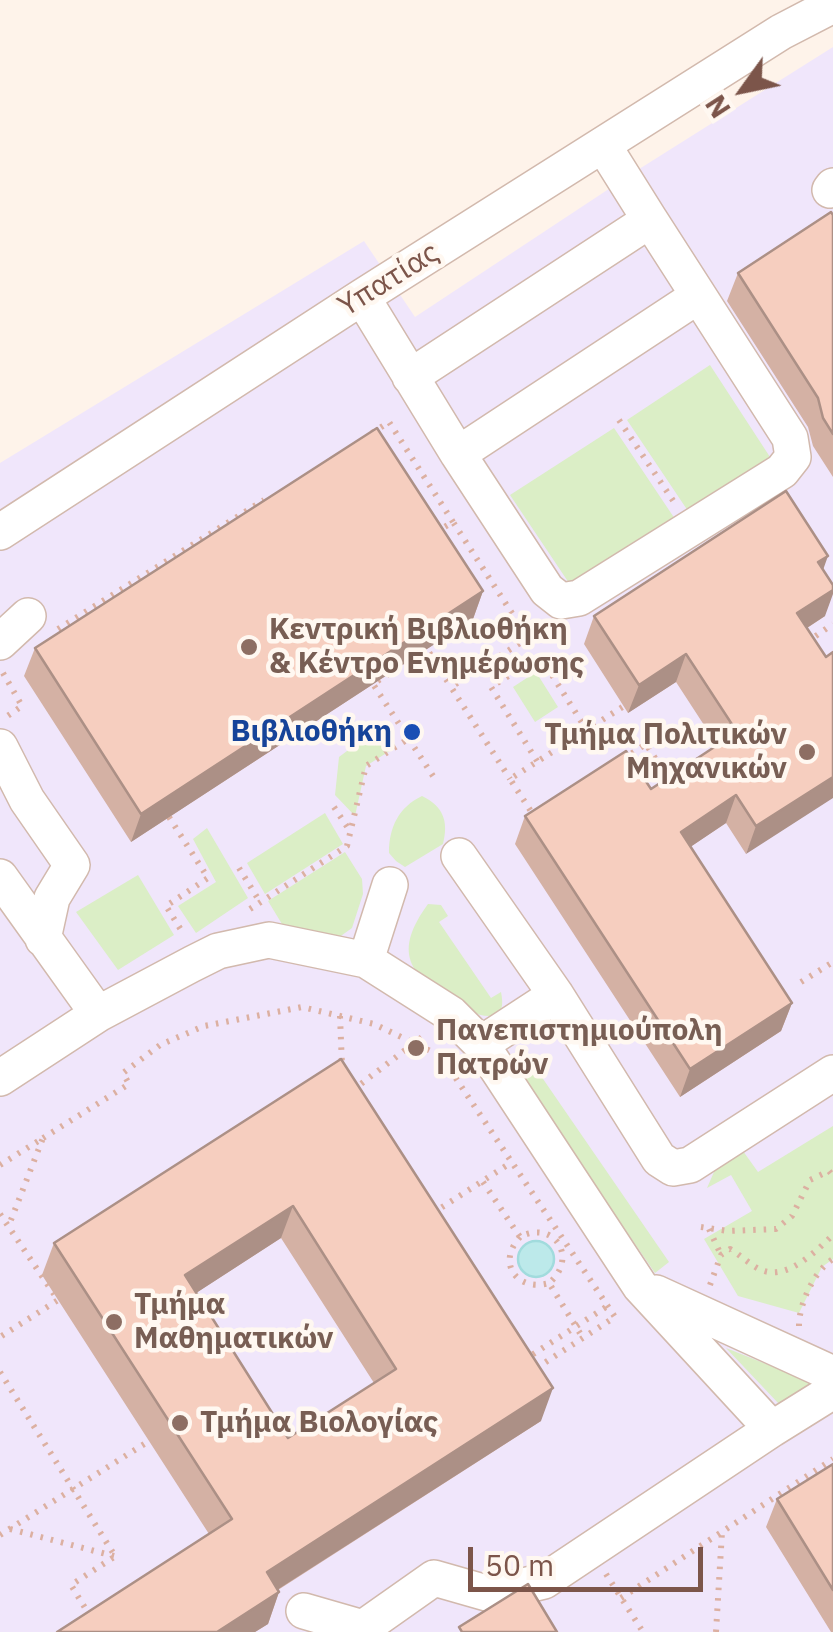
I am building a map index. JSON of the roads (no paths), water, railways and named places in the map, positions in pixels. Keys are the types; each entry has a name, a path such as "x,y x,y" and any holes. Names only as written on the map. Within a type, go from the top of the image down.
{"lane":[{"name":"Υπατίας","path":"780,32 819,0"},
{"name":"Υπατίας","path":"0,532 780,32 833,5"},
{"path":"362,297 546,590 561,600 579,598 692,528 782,471 793,456 790,438 603,145"},
{"path":"410,377 650,220"},
{"path":"458,454 698,296"},
{"path":"0,642 42,623"},
{"path":"0,746 27,800 72,865 52,898 43,939"},
{"path":"459,856 556,996 659,1159 673,1168 690,1165 833,1073"},
{"path":"0,877 98,1014"},
{"path":"366,960 390,885"},
{"path":"0,1078 98,1014 218,952 269,940 366,960 451,1014 481,1044 640,1286 772,1430"},
{"path":"481,1044 556,996"},
{"path":"640,1286 833,1374"},
{"path":"304,1611 364,1628 434,1578 490,1594 544,1581 833,1391"}],"water":[{"path":"536,1241 549,1246 554,1259 549,1272 536,1277 523,1272 518,1259 523,1246"}],"place":[{"name":"Κεντρική Βιβλιοθήκη & Κέντρο Ενημέρωσης","path":"249,647"},
{"name":"Βιβλιοθήκη","path":"412,732"},
{"name":"Τμήμα Πολιτικών Μηχανικών","path":"807,752"},
{"name":"Πανεπιστημιούπολη Πατρών","path":"416,1048"},
{"name":"Τμήμα Μαθηματικών","path":"114,1322"},
{"name":"Τμήμα Βιολογίας","path":"180,1423"}]}
